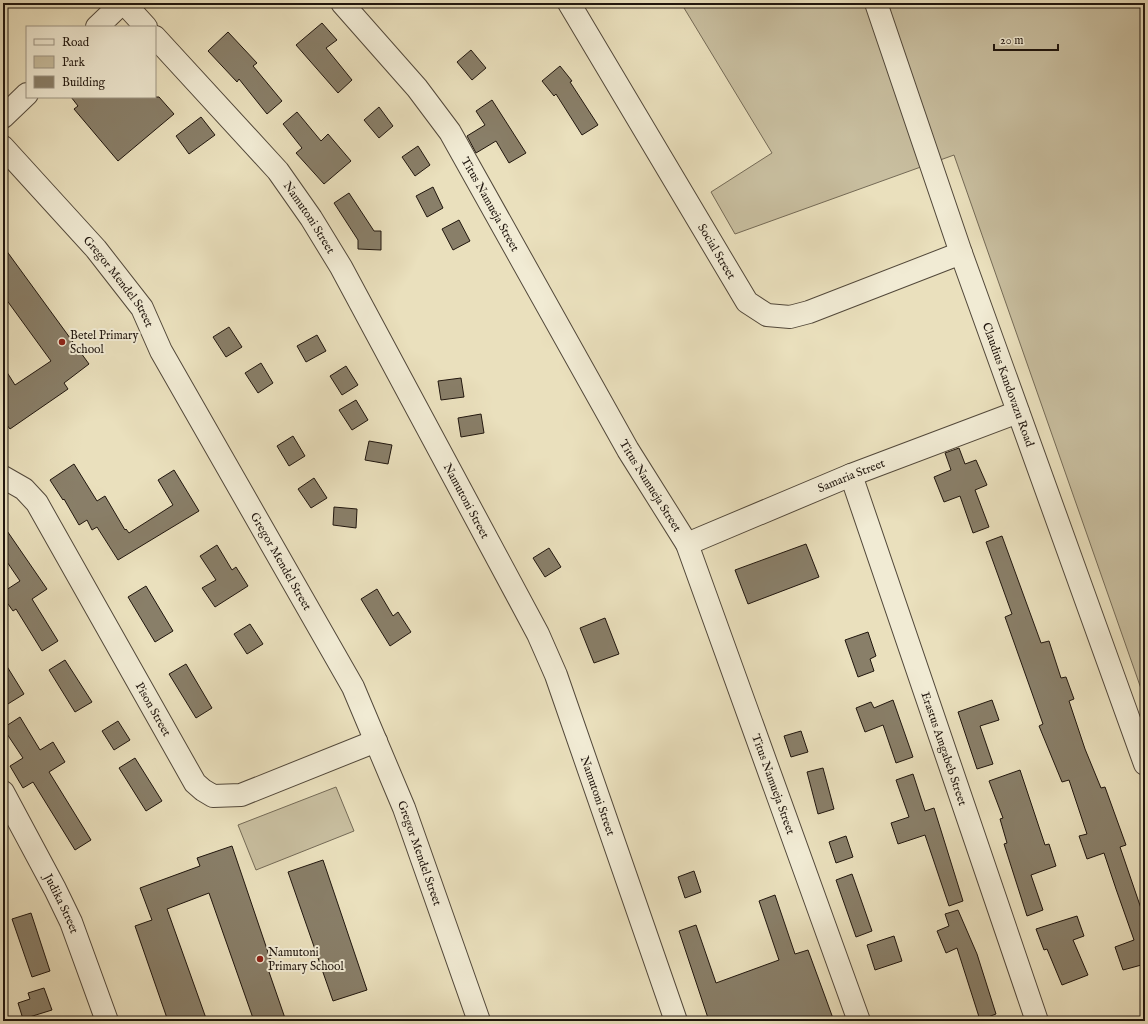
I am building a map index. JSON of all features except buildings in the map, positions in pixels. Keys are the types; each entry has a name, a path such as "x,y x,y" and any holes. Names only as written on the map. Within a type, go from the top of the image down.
{"street":[{"path":"98,26 123,3 145,26"},
{"name":"Titus Namueja Street","path":"342,3 417,88 450,132 628,450 687,544 859,1021"},
{"name":"Social Street","path":"569,3 690,204 732,279 747,302 767,315 790,317 809,312 961,253"},
{"name":"Claudius Kandovazu Road","path":"876,3 961,253 1145,764"},
{"name":"Namutoni Street","path":"156,38 278,171 311,218 341,267 538,634 556,675 676,1021"},
{"path":"3,117 26,95"},
{"name":"Gregor Mendel Street","path":"3,147 96,249 142,308 161,351 343,670 376,741 404,808 479,1021"},
{"name":"Samaria Street","path":"687,544 851,475 1018,412"},
{"name":"Erastus Amgabeb Street","path":"851,475 1037,1021"},
{"name":"Pison Street","path":"3,477 24,489 37,503 195,783 202,790 213,796 241,795 376,741"},
{"name":"Judika Street","path":"3,792 56,889 71,922 107,1021"}],"green space":[{"path":"681,3 1145,3 1145,700 954,155 735,234 711,192 772,153"},
{"path":"336,787 354,831 256,870 238,825"}],"place":[{"name":"Betel Primary School","path":"62,342"},
{"name":"Namutoni Primary School","path":"260,959"}]}
